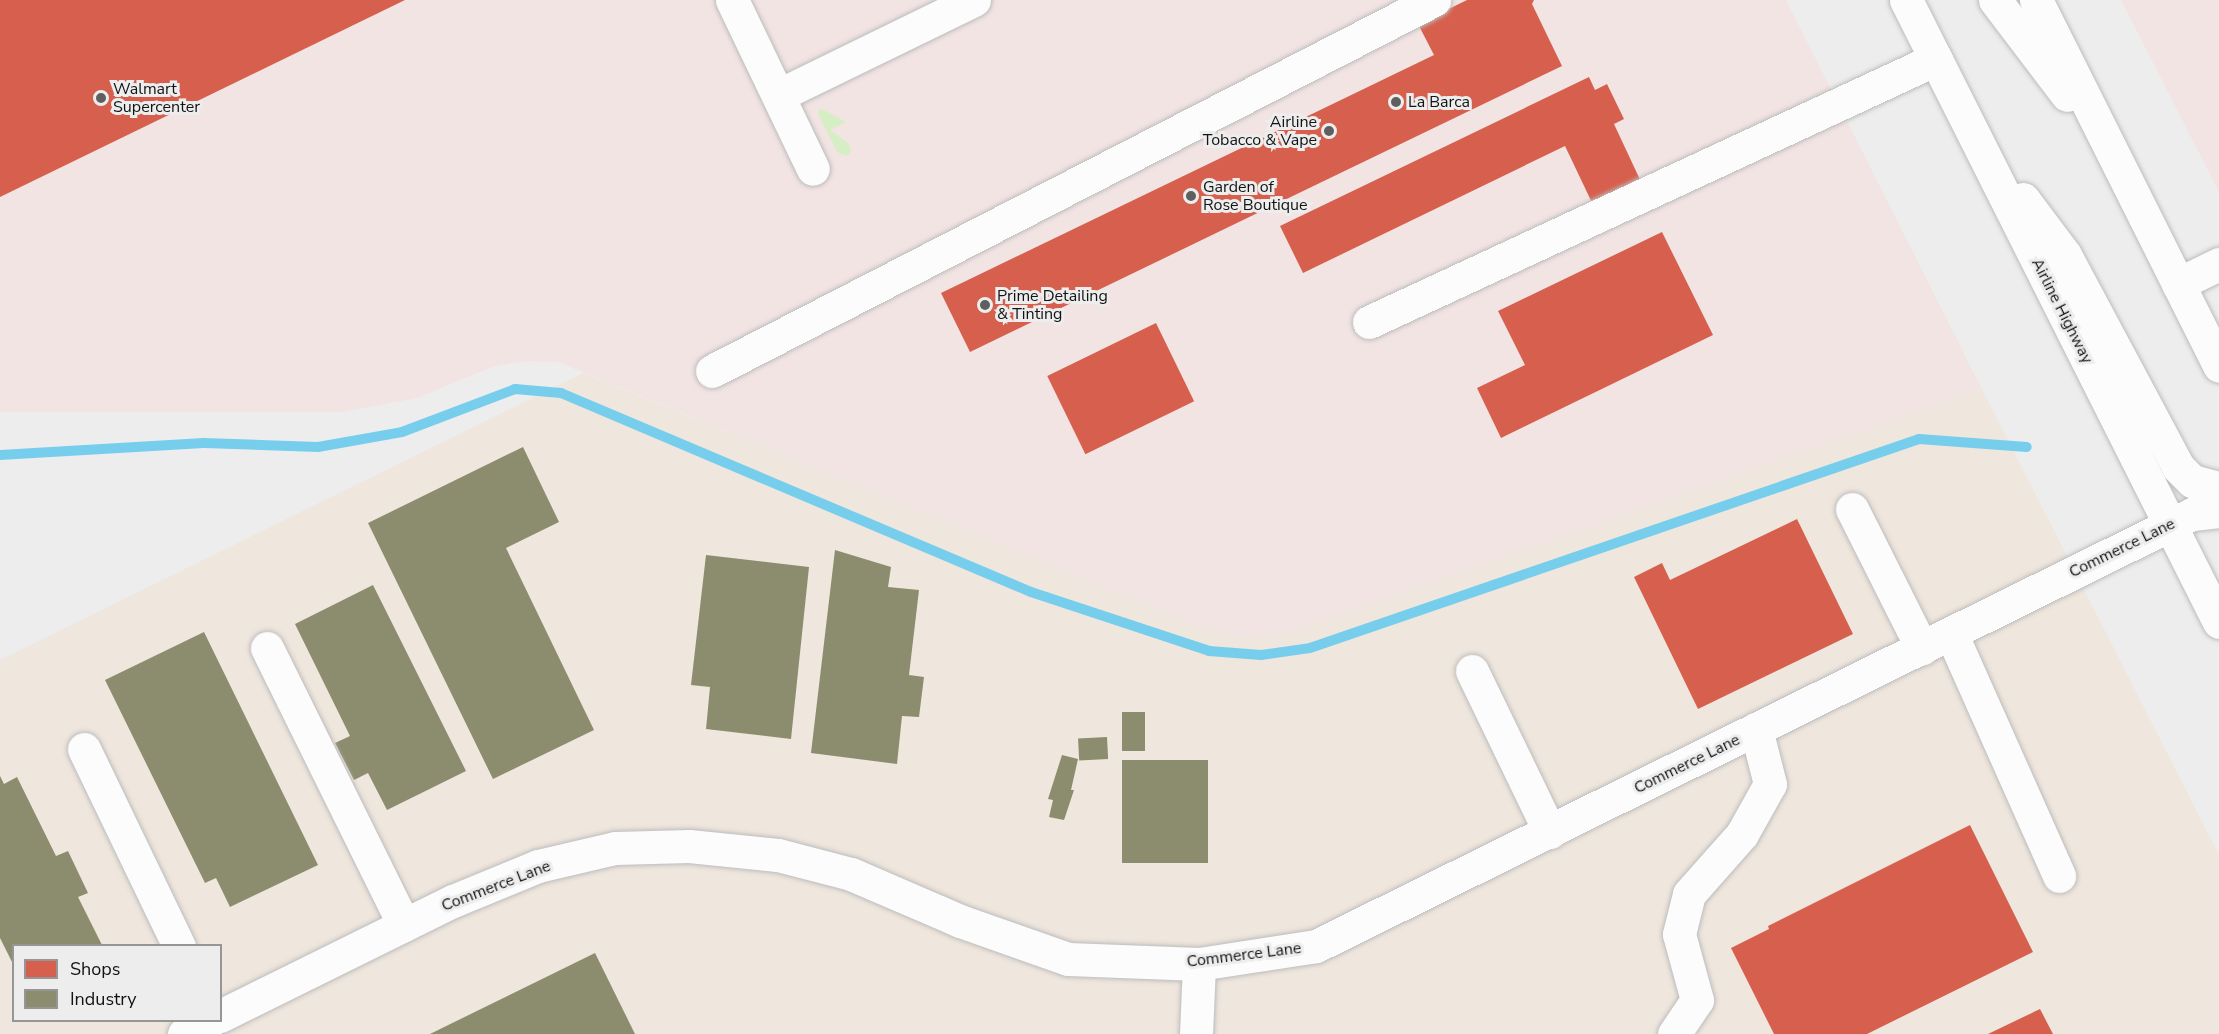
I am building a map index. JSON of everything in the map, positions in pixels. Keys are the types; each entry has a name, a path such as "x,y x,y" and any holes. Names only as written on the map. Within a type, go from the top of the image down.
{"main road":[{"path":"732,0 813,169"},
{"path":"779,95 974,0"},
{"path":"712,371 1434,0"},
{"name":"Airline Highway","path":"1906,0 1967,122 2200,513 2219,622"},
{"path":"1995,0 2115,159"},
{"path":"2036,0 2219,366"},
{"path":"1369,322 1936,59"},
{"path":"1967,122 2065,255 2178,467 2192,481 2219,488"},
{"path":"2178,284 2219,264"},
{"path":"1852,509 1922,648"},
{"name":"Commerce Lane","path":"222,1015 404,925 538,866 615,848 689,846 778,855 851,874 960,921 1068,959 1199,964 1316,946 2200,513"},
{"path":"1951,633 2059,876"},
{"path":"267,648 404,925"},
{"path":"1473,671 1550,831"},
{"path":"1674,1034 1697,1000 1679,934 1689,894 1742,834 1770,783 1756,729"},
{"path":"84,749 179,944"},
{"path":"1196,1034 1199,964"},
{"path":"184,1034 207,1022"}],"shaded area":[{"path":"0,0 1786,0 1982,389 1295,631 1255,638 1211,631 558,362 525,361 495,366 417,398 343,412 0,412"},
{"path":"2121,0 2219,0 2219,192"},
{"path":"583,373 1211,631 1255,638 1295,631 1982,389 2219,855 2219,1034 0,1034 0,660"}],"green space":[{"path":"820,108 846,122 830,130 849,144 851,152 846,156 837,152 818,113"}],"building: Shops":[{"name":"Walmart Supercenter","path":"0,0 405,0 0,197"},
{"path":"1467,0 1534,0 1532,4 1562,66 970,352 941,293 1434,55 1418,24"},
{"path":"1589,77 1595,90 1607,84 1624,119 1614,124 1643,186 1595,209 1565,146 1303,273 1280,226"},
{"path":"1662,232 1713,335 1501,438 1477,388 1525,365 1498,311"},
{"path":"1156,323 1194,401 1085,454 1047,376"},
{"path":"1797,519 1853,634 1698,709 1634,577 1662,563 1670,580"},
{"path":"1970,825 2033,952 1867,1034 1774,1034 1731,948 1769,929 1768,926"},
{"path":"2040,1009 2053,1034 1988,1034"}],"building: Industry":[{"path":"523,447 559,522 506,548 594,730 493,779 368,523"},
{"path":"835,550 891,567 888,587 919,590 909,675 924,677 919,717 902,716 897,764 811,753"},
{"path":"706,555 809,567 791,739 706,729 710,687 691,685"},
{"path":"373,585 466,771 387,810 368,773 354,780 335,743 350,736 295,624"},
{"path":"204,632 318,865 230,907 216,878 205,883 105,680"},
{"path":"1122,712 1145,712 1145,751 1122,751"},
{"path":"1107,737 1108,759 1079,760 1078,739"},
{"path":"1062,755 1078,759 1071,790 1074,790 1064,820 1049,817 1053,800 1048,799"},
{"path":"1122,760 1208,760 1208,863 1122,863"},
{"path":"0,776 4,784 17,777 56,856 68,851 88,893 78,897 102,944 12,944 12,962 0,938"},
{"path":"595,953 635,1034 430,1034"}],"waterway":[{"path":"0,455 204,443 318,447 402,432 515,389 561,393 1031,592 1209,651 1261,655 1310,648 1919,439 2027,447"}],"place":[{"name":"Walmart Supercenter","path":"101,98"},
{"name":"La Barca","path":"1396,102"},
{"name":"Airline Tobacco & Vape","path":"1329,131"},
{"name":"Garden of Rose Boutique","path":"1191,196"},
{"name":"Prime Detailing & Tinting","path":"985,305"}]}
